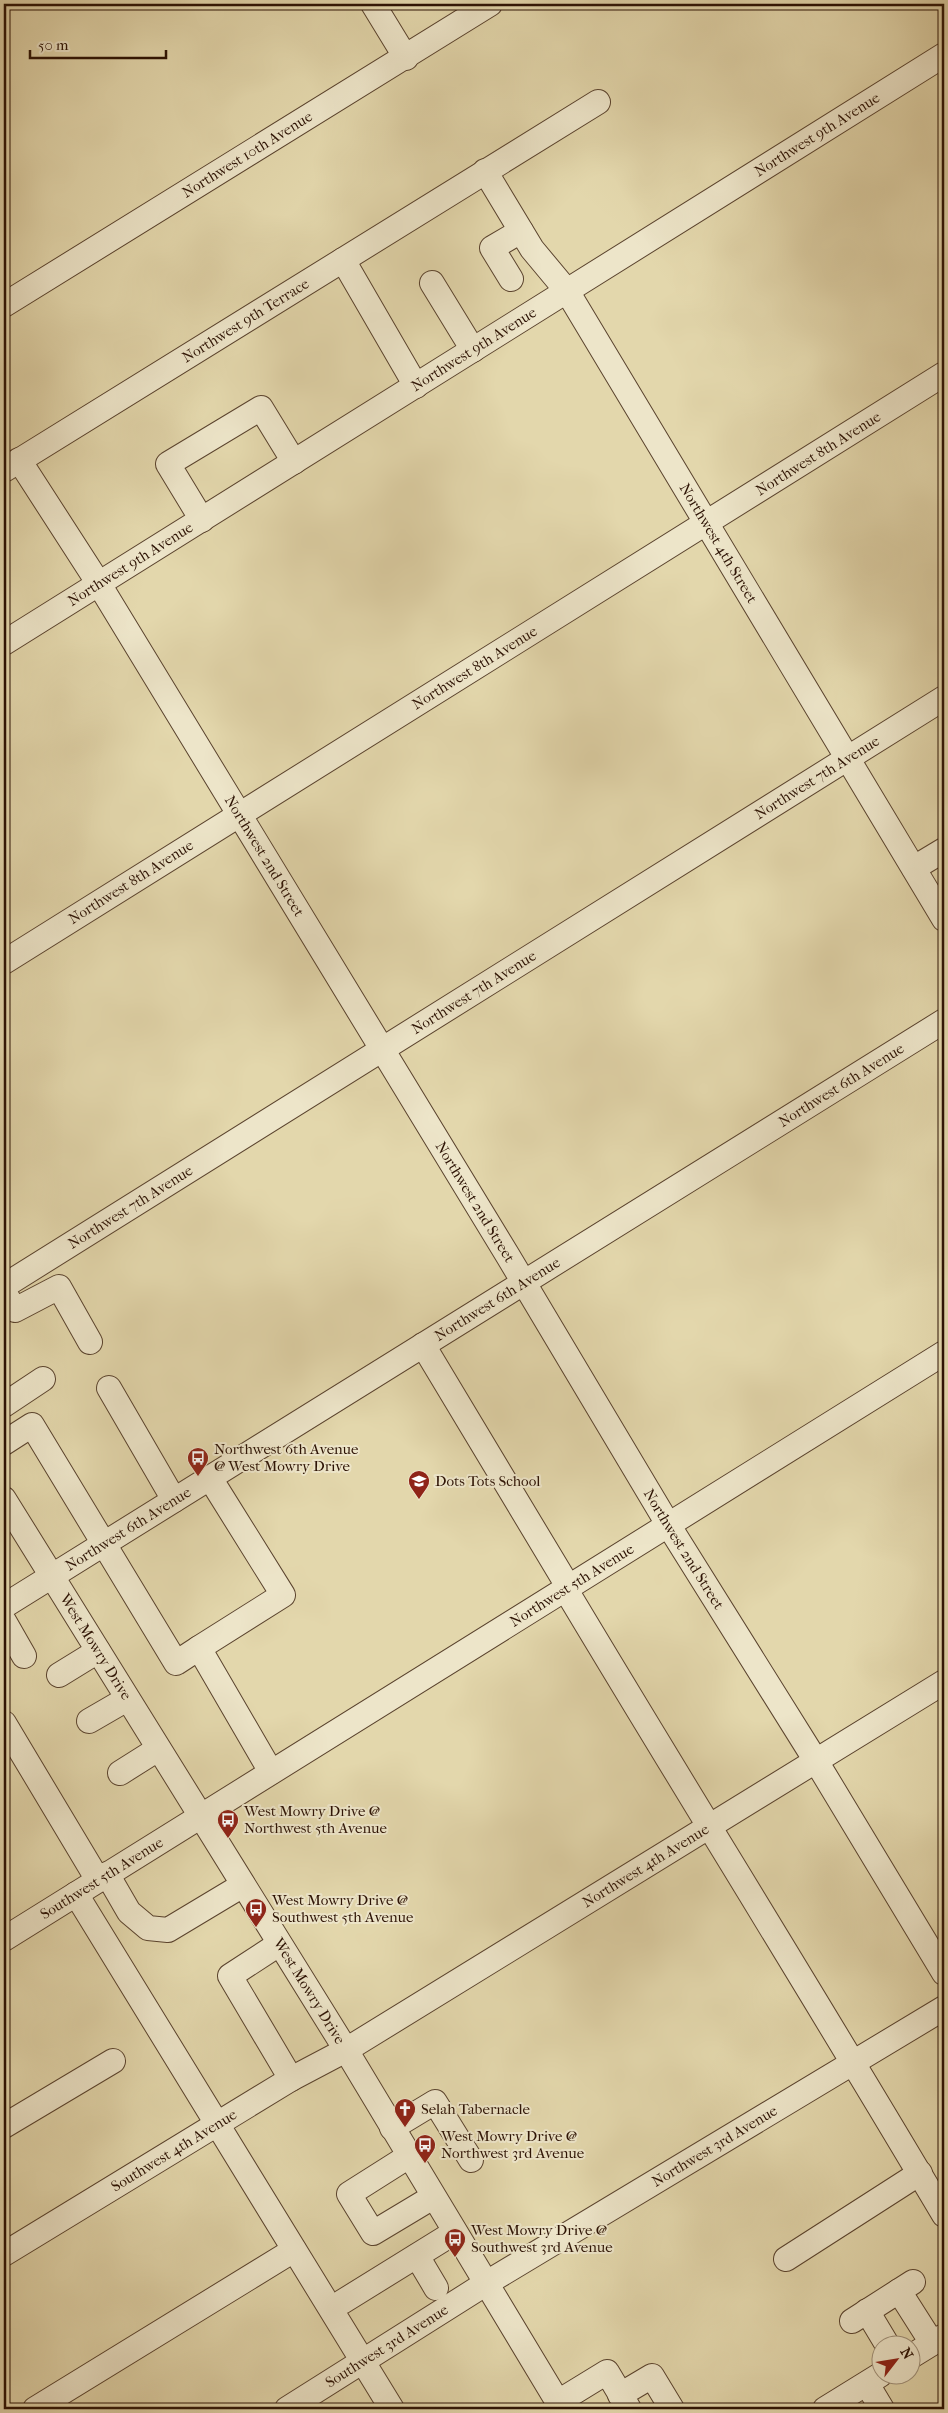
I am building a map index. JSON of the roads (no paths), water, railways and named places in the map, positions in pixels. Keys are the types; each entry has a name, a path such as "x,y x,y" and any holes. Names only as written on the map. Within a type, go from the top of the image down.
{"street":[{"path":"373,4 406,58"},
{"name":"Northwest 10th Avenue","path":"4,305 406,58 490,4"},
{"name":"Northwest 9th Avenue","path":"4,643 944,55"},
{"name":"Northwest 9th Terrace","path":"11,465 598,102"},
{"name":"Northwest 4th Street","path":"486,171 532,249 567,292 849,758 944,919"},
{"path":"511,279 492,248 521,231"},
{"path":"343,260 416,386"},
{"path":"432,283 473,350"},
{"name":"Northwest 8th Avenue","path":"4,962 238,814 707,525 944,374"},
{"path":"202,520 168,464 261,408 294,462"},
{"name":"Northwest 2nd Street","path":"11,465 99,584 524,1282 669,1526 816,1761 944,1973"},
{"name":"Northwest 7th Avenue","path":"4,1286 944,698"},
{"path":"914,868 944,850"},
{"name":"Northwest 6th Avenue","path":"4,1606 944,1021"},
{"path":"4,1292 15,1310 59,1287 90,1342"},
{"path":"423,1345 708,1827 854,2062 944,2215"},
{"name":"Northwest 5th Avenue","path":"200,1816 669,1526 944,1353"},
{"path":"4,1405 43,1379"},
{"path":"109,1388 174,1500"},
{"path":"4,1444 32,1425 176,1663 284,1595 210,1478"},
{"name":"West Mowry Drive","path":"4,1499 346,2050 485,2284 561,2407"},
{"path":"4,1621 24,1656"},
{"path":"199,1648 271,1772"},
{"path":"59,1675 98,1652"},
{"name":"Northwest 4th Avenue","path":"346,2050 944,1682"},
{"path":"89,1721 127,1699"},
{"path":"4,1723 103,1877 129,1912 148,1928 168,1930 243,1885"},
{"path":"120,1774 158,1749"},
{"name":"Southwest 5th Avenue","path":"4,1939 200,1816"},
{"path":"76,1894 392,2409"},
{"path":"279,1944 230,1976 291,2079"},
{"name":"Northwest 3rd Avenue","path":"485,2284 944,2008"},
{"name":"Southwest 4th Avenue","path":"4,2254 291,2079 346,2050"},
{"path":"4,2126 113,2060"},
{"path":"392,2128 435,2102 471,2160"},
{"path":"409,2156 348,2194 373,2233 433,2197"},
{"path":"786,2259 920,2174"},
{"path":"342,2302 455,2232"},
{"path":"34,2409 294,2250"},
{"path":"417,2256 436,2288"},
{"name":"Southwest 3rd Avenue","path":"291,2408 485,2284"},
{"path":"879,2336 860,2316 906,2286 938,2340 920,2351"},
{"path":"561,2407 607,2372 624,2402 652,2376 672,2409"},
{"path":"825,2409 870,2382"},
{"path":"876,2386 882,2409"}],"place":[{"name":"Northwest 6th Avenue @ West Mowry Drive","path":"198,1477"},
{"name":"Dots Tots School","path":"419,1500"},
{"name":"West Mowry Drive @ Northwest 5th Avenue","path":"228,1839"},
{"name":"West Mowry Drive @ Southwest 5th Avenue","path":"256,1928"},
{"name":"Selah Tabernacle","path":"405,2128"},
{"name":"West Mowry Drive @ Northwest 3rd Avenue","path":"425,2164"},
{"name":"West Mowry Drive @ Southwest 3rd Avenue","path":"455,2258"}]}
